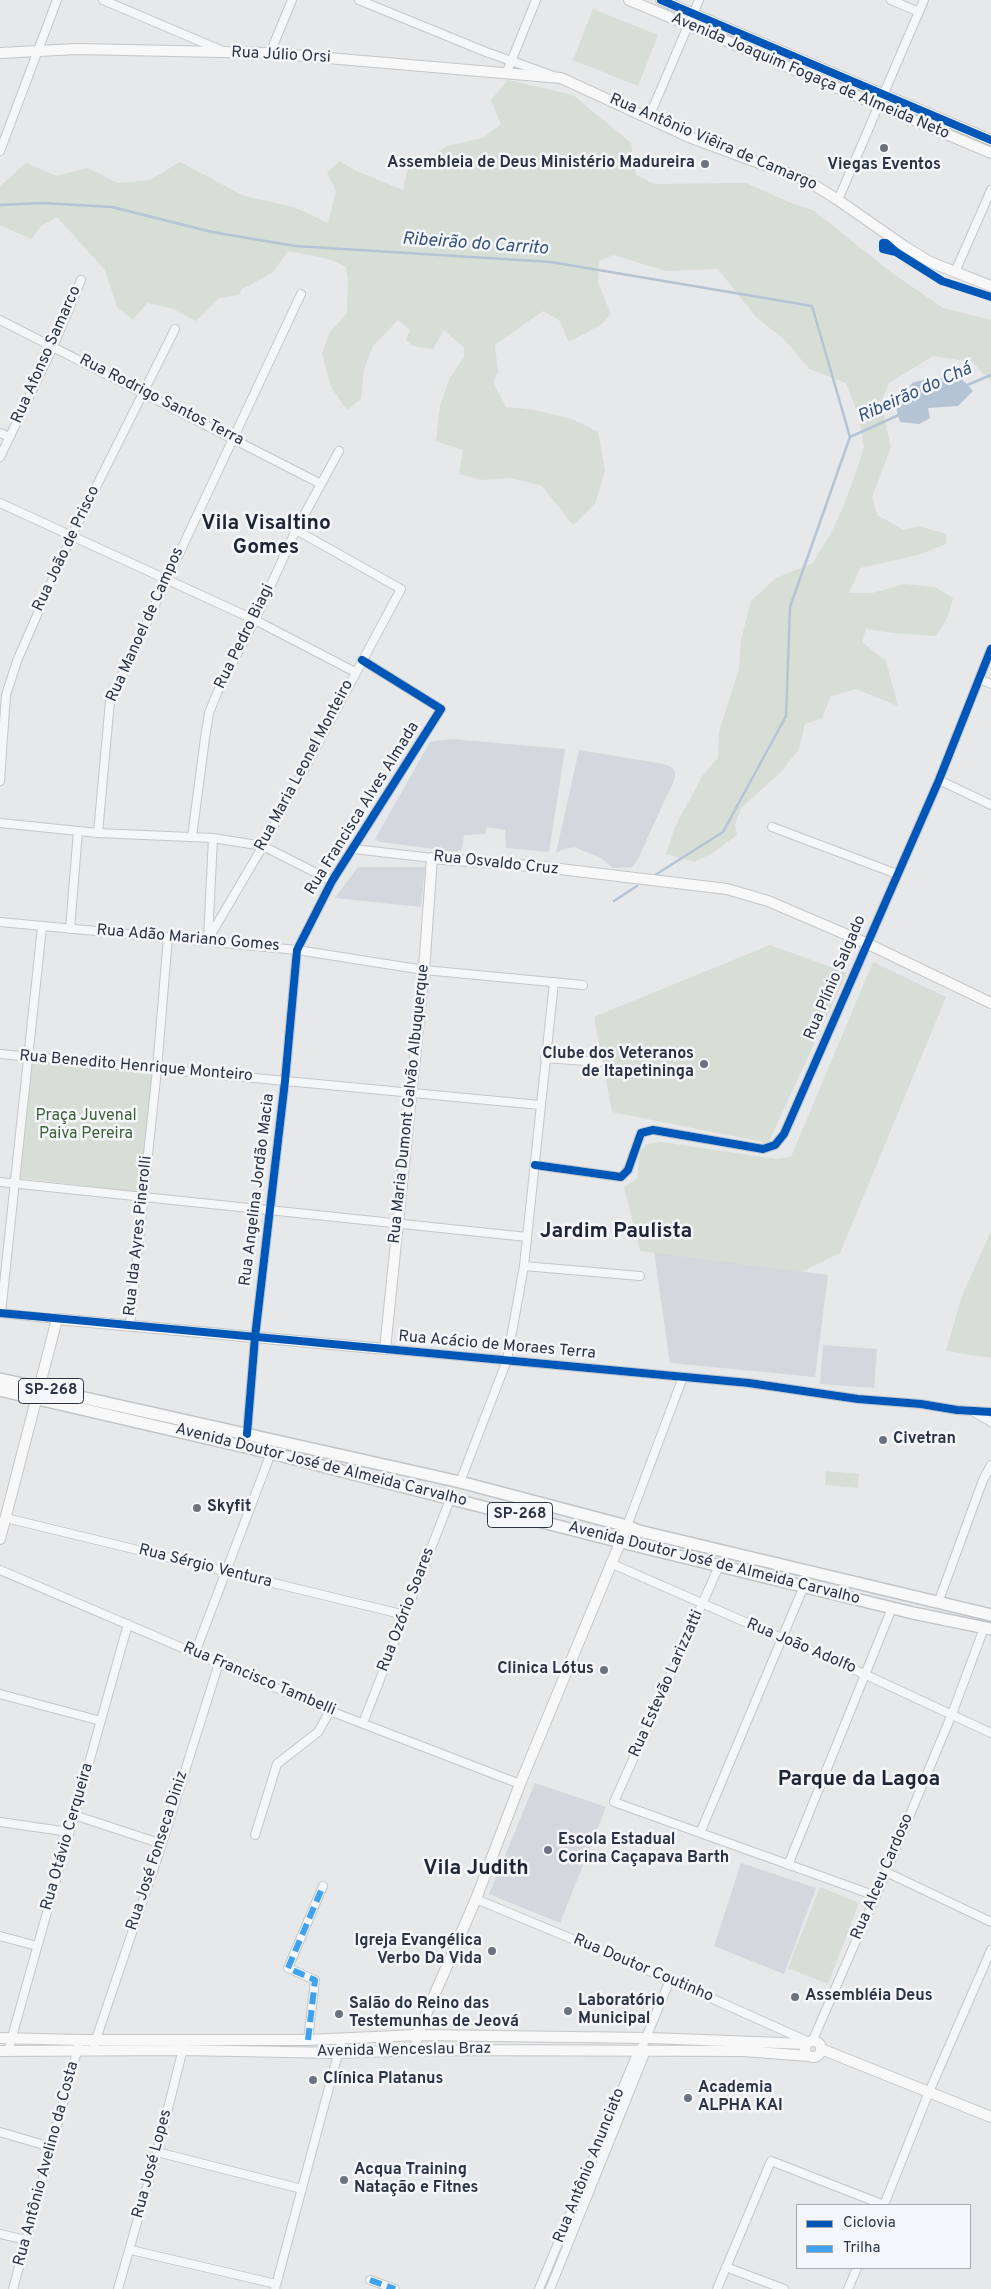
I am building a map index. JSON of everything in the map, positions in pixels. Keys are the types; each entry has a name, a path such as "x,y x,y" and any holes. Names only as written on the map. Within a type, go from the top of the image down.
{"main road":[{"name":"Avenida Doutor José de Almeida Carvalho","path":"0,1379 38,1394 619,1541 892,1608 988,1628"},
{"name":"Avenida Doutor José de Almeida Carvalho","path":"0,1390 38,1394 247,1434 460,1482 640,1531 991,1614"}],"street":[{"path":"0,151 57,0"},
{"path":"102,0 227,52"},
{"path":"270,53 292,0"},
{"path":"359,0 486,52 561,78"},
{"path":"506,74 536,0"},
{"name":"Avenida Joaquim Fogaça de Almeida Neto","path":"629,0 991,153"},
{"name":"Avenida Joaquim Fogaça de Almeida Neto","path":"661,0 991,140"},
{"path":"649,117 699,0"},
{"path":"891,0 919,12"},
{"path":"838,200 924,0"},
{"name":"Rua Júlio Orsi","path":"0,53 77,49 270,53 561,78"},
{"path":"486,52 495,59 494,73"},
{"name":"Rua Antônio Viêira de Camargo","path":"561,78 689,137 808,181 930,262 991,286"},
{"path":"955,272 991,190"},
{"name":"Rua Afonso Samarco","path":"0,457 53,347 81,280"},
{"name":"Rua Manoel de Campos","path":"98,832 110,701 301,294"},
{"name":"Rua Rodrigo Santos Terra","path":"0,320 321,484"},
{"name":"Rua João de Prisco","path":"0,781 6,695 17,661 71,537 174,329"},
{"path":"0,433 10,437"},
{"name":"Rua Pedro Biagi","path":"192,837 210,713 217,693 296,530 338,451"},
{"path":"0,503 71,537 167,578 355,672"},
{"name":"Rua Maria Leonel Monteiro","path":"208,941 263,846 401,589 296,530"},
{"name":"Rua Plínio Salgado","path":"535,1165 621,1177 628,1170 641,1133 653,1130 763,1149 775,1145 784,1134 939,780 991,649"},
{"name":"Rua Francisca Alves Almada","path":"297,950 332,881 441,709 362,660"},
{"path":"979,679 991,684"},
{"path":"939,780 991,805"},
{"path":"0,823 78,831 213,838 263,846 332,881"},
{"path":"772,827 897,874"},
{"path":"70,929 78,831"},
{"path":"208,941 213,838"},
{"name":"Rua Osvaldo Cruz","path":"354,849 727,889 768,901 866,943 991,1003"},
{"name":"Rua Maria Dumont Galvão Albuquerque","path":"385,1349 424,970 432,858"},
{"path":"210,910 223,914"},
{"name":"Rua Adão Mariano Gomes","path":"0,922 297,950 424,970 583,985"},
{"path":"0,1313 42,927"},
{"name":"Rua Ida Ayres Pinerolli","path":"130,1325 157,1069 168,937"},
{"name":"Rua Angelina Jordão Macia","path":"247,1434 255,1337 285,1081 297,950"},
{"path":"460,1482 507,1360 524,1266 554,982"},
{"name":"Rua Benedito Henrique Monteiro","path":"0,1054 540,1105"},
{"path":"545,1058 599,1062"},
{"path":"0,1182 527,1237"},
{"path":"524,1266 640,1276"},
{"name":"Rua Acácio de Moraes Terra","path":"0,1313 750,1383 858,1399 991,1412"},
{"path":"0,1539 57,1319"},
{"path":"416,2050 418,2035 476,1899 520,1784 619,1541 627,1526 683,1377"},
{"path":"970,1410 991,1422"},
{"path":"196,1653 270,1453"},
{"path":"943,1604 981,1487 991,1465"},
{"name":"Rua Ozório Soares","path":"363,1723 451,1497"},
{"name":"Rua Sérgio Ventura","path":"6,1518 405,1615"},
{"name":"Rua João Adolfo","path":"610,1563 781,1640 864,1674 991,1733"},
{"name":"Rua Estevão Larizzatti","path":"700,1833 614,1802 719,1566"},
{"name":"Rua Francisco Tambelli","path":"0,1570 330,1711 520,1784"},
{"path":"804,1586 700,1833 876,1896"},
{"path":"788,1864 892,1608"},
{"name":"Rua Otávio Cerqueira","path":"4,2050 11,2038 128,1624"},
{"name":"Rua Alceu Cardoso","path":"810,2043 876,1896 988,1628"},
{"name":"Rua José Fonseca Diniz","path":"92,2051 162,1844 219,1663"},
{"path":"0,1694 101,1722"},
{"path":"255,1835 277,1764 318,1732 330,1711"},
{"path":"74,1815 162,1844"},
{"path":"0,1822 69,1832"},
{"path":"886,1872 991,1922"},
{"path":"308,2040 315,1980 288,1968 322,1886"},
{"name":"Rua Doutor Coutinho","path":"476,1899 670,1980 810,2043"},
{"path":"0,1936 37,1946"},
{"path":"884,2204 929,2092 991,1950"},
{"name":"Rua Antônio Anunciato","path":"550,2289 579,2217 607,2136 670,1980"},
{"name":"Avenida Wenceslau Braz","path":"0,2038 308,2040 418,2035 527,2036 643,2046 808,2056"},
{"path":"527,2036 527,2050"},
{"name":"Rua José Lopes","path":"118,2289 157,2152 186,2039"},
{"path":"130,2250 276,2287 342,2039"},
{"name":"Rua Antônio Avelino da Costa","path":"13,2289 80,2040"},
{"path":"821,2049 820,2054 816,2057 808,2056 805,2049 810,2043 817,2042 821,2049 991,2117"},
{"name":"Avenida Wenceslau Braz","path":"4,2050 183,2050 338,2053 810,2043"},
{"path":"0,2132 52,2147"},
{"name":"Rua Antônio Anunciato","path":"539,2289 570,2214 607,2136"},
{"path":"157,2152 302,2188"},
{"path":"717,2289 771,2161 881,2204"},
{"path":"570,2214 579,2217"},
{"path":"0,2234 26,2240"},
{"path":"726,2266 784,2289"},
{"path":"848,2289 857,2269"},
{"path":"370,2280 395,2289"}],"shaded area":[{"path":"452,739 565,749 549,852 506,848 505,830 487,827 485,834 464,835 462,849 457,852 380,842 375,839 430,742"},
{"path":"579,750 664,764 675,771 675,778 637,861 632,867 613,868 601,858 574,847 556,853"},
{"path":"358,867 425,867 421,907 335,898"},
{"path":"654,1252 828,1275 815,1377 670,1363"},
{"path":"823,1345 877,1349 874,1388 820,1384"},
{"name":"Escola Estadual Corina Caçapava Barth","path":"535,1783 606,1807 560,1923 489,1894"},
{"path":"741,1863 816,1888 784,1974 714,1946"}],"green space":[{"path":"593,9 658,35 638,86 573,60"},
{"path":"508,80 573,95 631,143 636,175 654,184 746,183 791,203 813,210 892,273 943,308 991,320 991,381 972,362 933,356 889,383 881,402 891,447 872,497 877,515 904,530 918,526 946,534 946,544 918,555 860,568 849,593 872,593 905,584 935,587 953,598 948,616 936,636 866,629 862,642 886,661 898,706 856,689 831,696 822,718 805,724 799,749 781,772 741,808 735,824 737,835 711,854 694,862 666,854 675,827 703,775 718,758 719,732 739,669 741,640 751,601 776,578 813,563 842,510 859,464 864,446 857,411 846,383 809,369 785,340 756,317 718,269 666,271 613,255 599,261 598,283 611,314 602,324 569,342 559,320 543,311 495,345 498,372 493,382 506,407 534,410 572,419 598,432 605,470 595,504 573,525 542,486 511,478 482,480 459,474 463,450 436,441 440,406 449,380 464,357 464,348 444,330 433,349 413,346 406,340 410,330 398,320 373,346 364,369 361,399 347,410 331,387 322,354 330,332 347,313 348,280 346,267 329,259 288,251 272,273 242,289 239,295 219,298 196,321 171,308 147,303 133,320 117,307 105,270 57,217 41,226 31,239 0,225 0,186 26,163 56,176 88,168 118,183 150,180 180,162 244,196 294,207 328,223 336,191 327,173 339,161 356,171 403,190 408,168 426,160 447,146 483,138 501,124 491,100"},
{"name":"Clube dos Veteranos de Itapetininga","path":"770,945 847,973 768,1143 612,1112 594,1017"},
{"path":"873,962 946,997 840,1253 801,1272 640,1251 624,1187 637,1179 640,1152 647,1144 661,1142 777,1159 791,1157"},
{"name":"Praça Juvenal Paiva Pereira","path":"32,1061 152,1072 140,1192 19,1178"},
{"path":"991,1231 991,1358 946,1351 962,1296"},
{"path":"826,1471 859,1474 858,1488 825,1485"},
{"path":"820,1887 859,1903 828,1984 788,1968"}],"water":[{"path":"930,378 961,378 973,391 958,406 928,408 930,418 919,424 900,422 896,408 899,401 912,383"}],"waterway":[{"name":"Ribeirão do Carrito","path":"0,205 42,203 112,207 212,232 295,246 551,262 812,306 850,437"},
{"name":"Ribeirão do Chá","path":"965,386 991,375"},
{"name":"Ribeirão do Chá","path":"850,437 901,414"},
{"path":"655,875 723,832 786,716 790,607 850,437"},
{"path":"614,901 637,886"}],"marked path":[{"path":"308,2040 315,1980 288,1968 323,1886"},
{"path":"370,2280 395,2289"}],"cycle path":[{"path":"661,0 991,140"},
{"path":"896,252 883,249 883,243 886,243 896,252 942,281 991,297"},
{"path":"535,1165 621,1177 628,1170 641,1133 653,1130 763,1149 775,1145 784,1134 939,780 991,649"},
{"path":"247,1434 255,1337 285,1081 297,950 332,881 441,709 362,660"},
{"path":"0,1313 749,1383 858,1399 991,1412"}],"place":[{"name":"Viegas Eventos","path":"884,148"},
{"name":"Assembleia de Deus Ministério Madureira","path":"705,164"},
{"name":"Clube dos Veteranos de Itapetininga","path":"704,1064"},
{"name":"Civetran","path":"883,1440"},
{"name":"Skyfit","path":"197,1508"},
{"name":"Clinica Lótus","path":"604,1670"},
{"name":"Escola Estadual Corina Caçapava Barth","path":"548,1850"},
{"name":"Igreja Evangélica Verbo Da Vida","path":"492,1951"},
{"name":"Assembléia Deus","path":"795,1997"},
{"name":"Laboratório Municipal","path":"568,2011"},
{"name":"Salão do Reino das Testemunhas de Jeová","path":"339,2014"},
{"name":"Clínica Platanus","path":"313,2080"},
{"name":"Academia ALPHA KAI","path":"688,2098"},
{"name":"Acqua Training Natação e Fitnes","path":"344,2180"}],"district":[{"name":"Vila Visaltino Gomes","path":"266,537"},
{"name":"Jardim Paulista","path":"616,1233"},
{"name":"Parque da Lagoa","path":"859,1781"},
{"name":"Vila Judith","path":"476,1870"}]}
